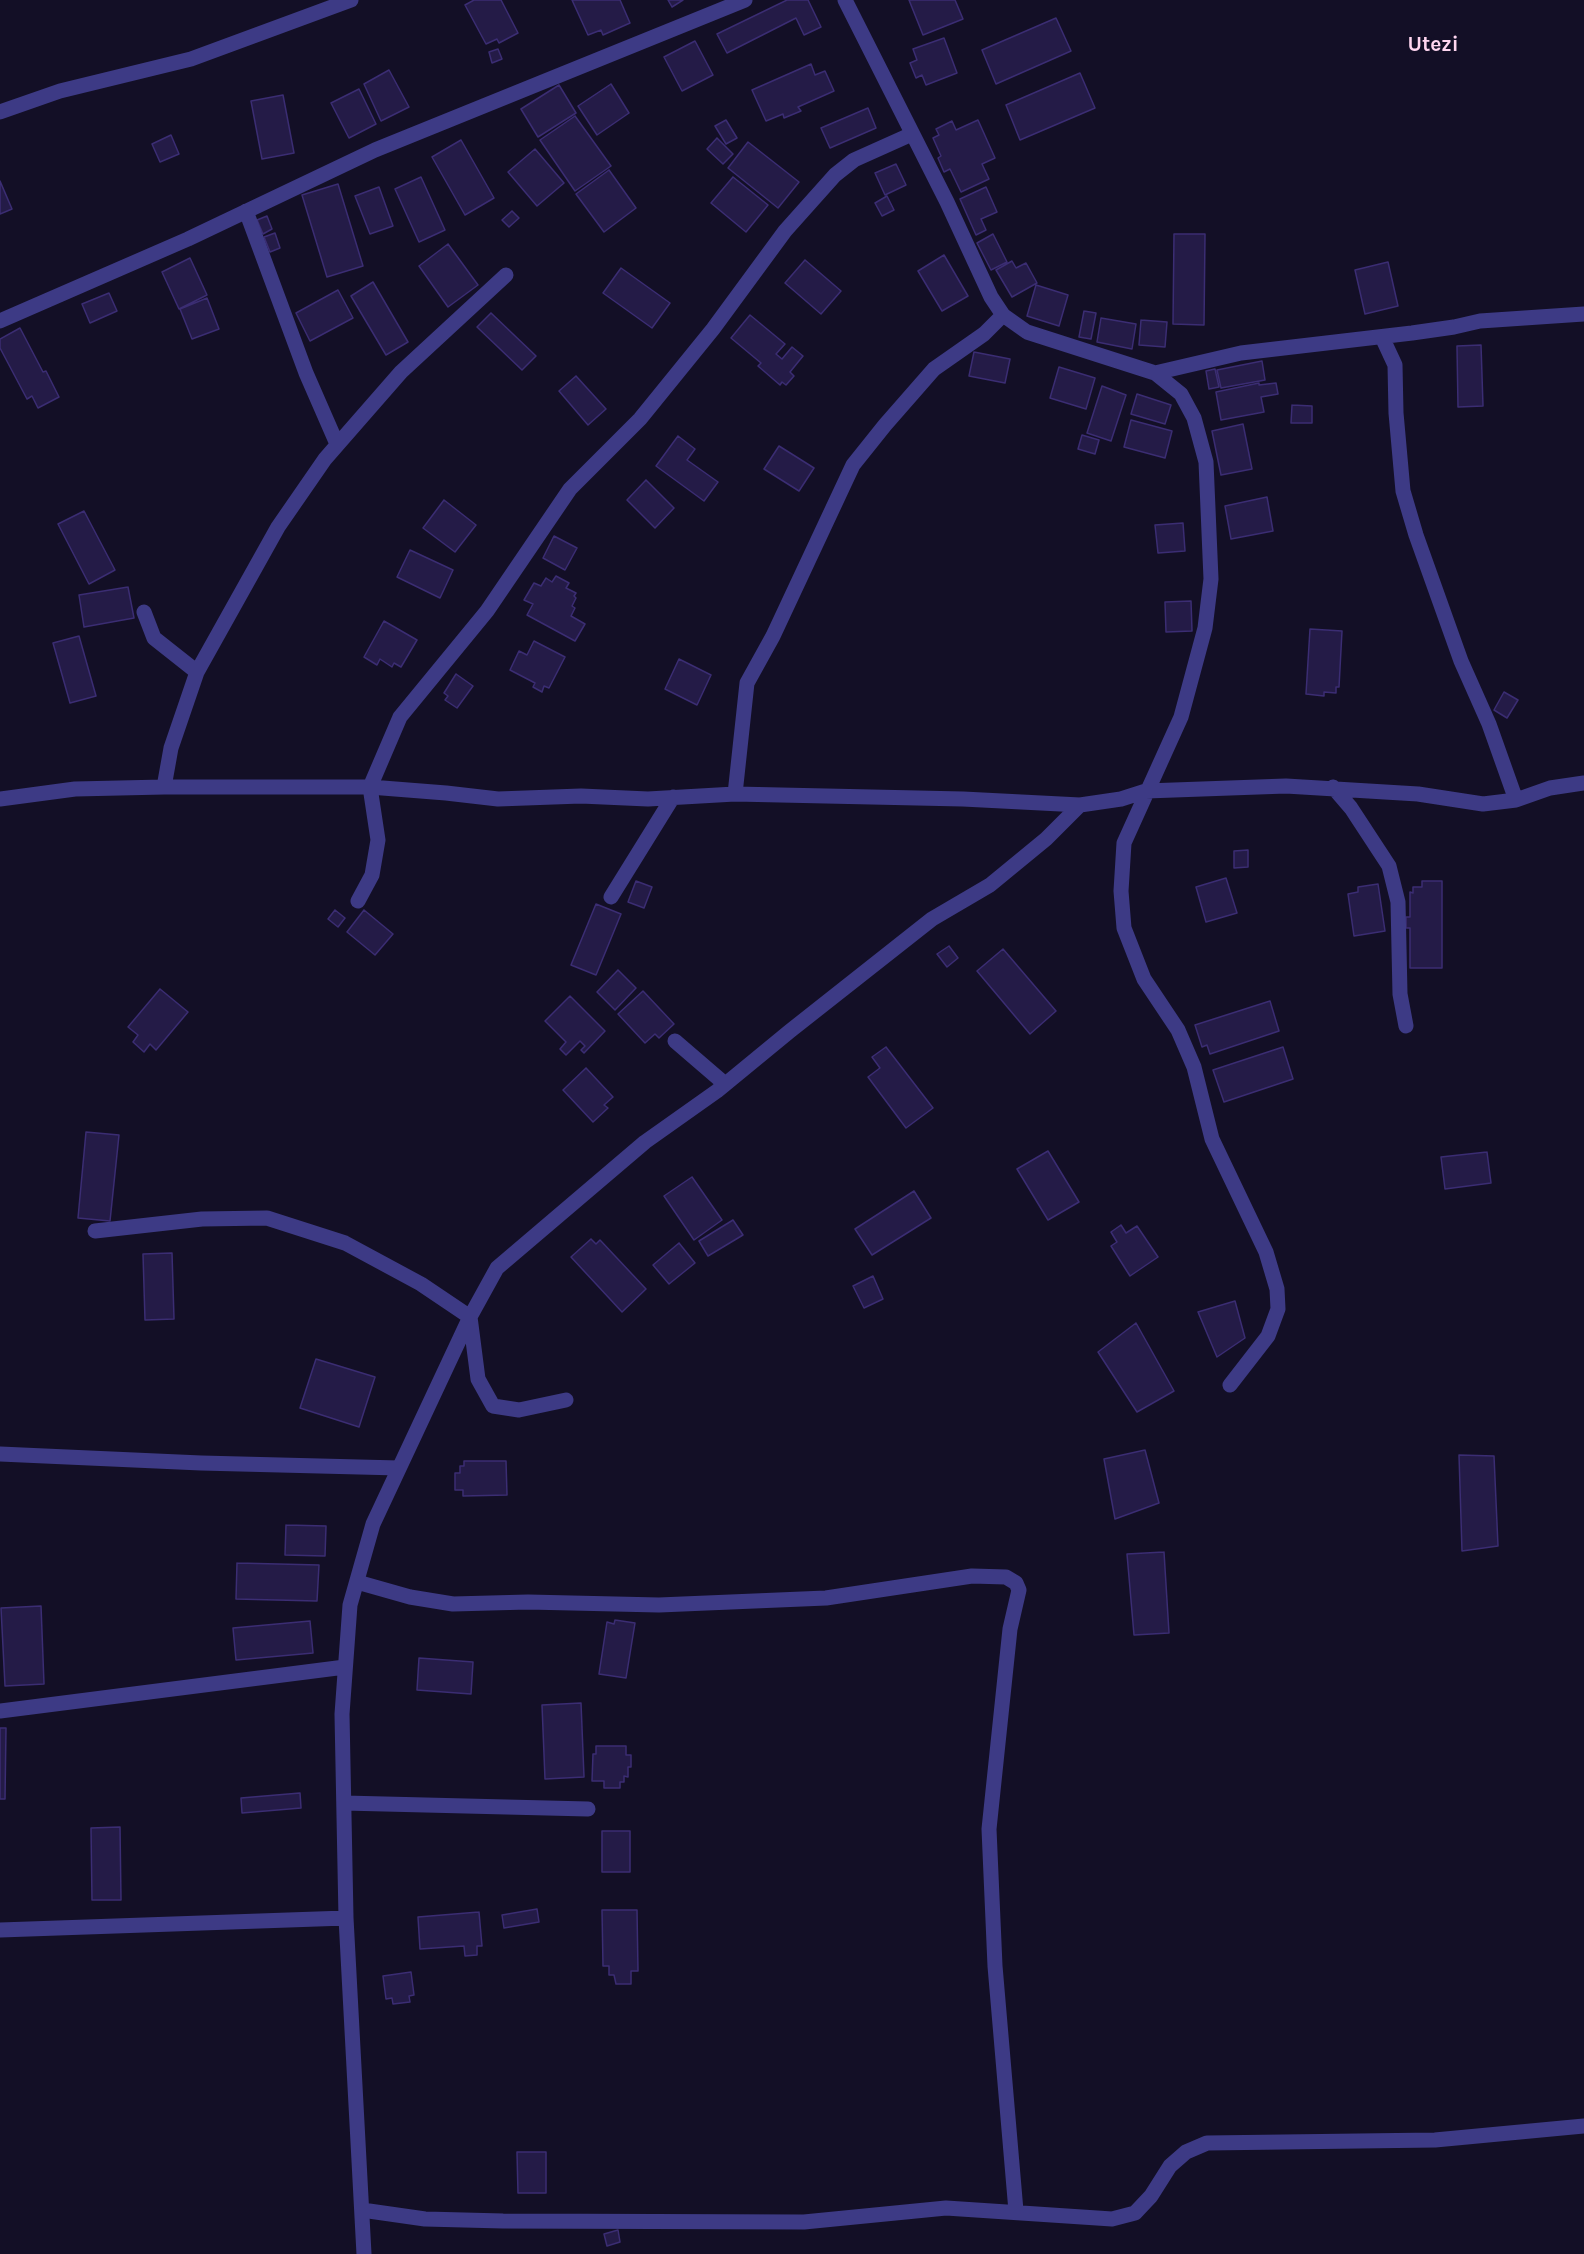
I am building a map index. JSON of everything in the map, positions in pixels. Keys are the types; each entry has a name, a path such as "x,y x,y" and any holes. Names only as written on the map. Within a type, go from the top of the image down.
{"street":[{"path":"0,112 60,92 191,59 351,0"},
{"path":"0,321 246,212 375,150 745,0"},
{"path":"845,0 991,297 1003,315 1027,332 1155,373 1181,394 1194,418 1206,462 1211,579 1206,628 1181,717 1124,843 1121,891 1124,928 1144,980 1178,1030 1194,1067 1212,1139 1266,1252 1277,1289 1278,1309 1268,1336 1230,1384"},
{"path":"358,901 372,875 378,840 370,788 400,717 487,611 570,489 640,419 713,329 785,231 835,175 854,160 912,134"},
{"path":"246,212 306,373 338,444"},
{"path":"164,787 171,748 197,672 278,527 325,459 401,372 506,275"},
{"path":"1155,373 1240,353 1382,337 1480,321 1584,314"},
{"path":"735,794 747,684 773,636 853,465 934,369 984,334 1003,315"},
{"path":"1382,337 1395,364 1396,413 1403,491 1416,536 1461,661 1490,724 1516,800"},
{"path":"144,612 154,638 197,672"},
{"path":"0,800 75,789 164,787 370,788 498,799 581,796 648,799 735,794 1080,804 1121,799 1146,791 1286,786 1333,787 1418,794 1483,804 1516,800 1550,789 1584,783"},
{"path":"1333,787 1351,808 1389,866 1398,902 1401,994 1406,1026"},
{"path":"611,897 673,797"},
{"path":"364,2254 346,1918 342,1714 350,1605 373,1524 470,1317 498,1268 645,1142 725,1084 932,919 990,885 1046,839 1080,804"},
{"path":"675,1041 725,1084"},
{"path":"95,1231 202,1219 267,1218 345,1243 421,1284 470,1317 478,1379 493,1406 519,1410 566,1400"},
{"path":"0,1454 201,1463 399,1468"},
{"path":"357,1582 410,1597 453,1604 528,1602 659,1605 826,1598 972,1576 1006,1577 1016,1583 1019,1590 1010,1629 989,1829 995,1966 1016,2211"},
{"path":"0,1711 345,1667"},
{"path":"344,1803 588,1809"},
{"path":"0,1930 346,1918"},
{"path":"362,2210 425,2219 549,2222 804,2222 946,2208 1112,2219 1135,2213 1151,2196 1170,2166 1186,2152 1207,2144 1435,2140 1584,2126"}],"building":[{"path":"474,0 501,0 518,33 499,43 497,39 486,44 465,5"},
{"path":"572,0 620,0 630,23 603,35 601,30 588,35"},
{"path":"668,0 683,0 672,7"},
{"path":"787,0 808,0 821,27 804,35 796,18 727,53 717,34"},
{"path":"909,0 955,0 963,19 923,35"},
{"path":"1056,18 1071,51 996,84 982,50"},
{"path":"944,38 957,73 926,85 922,75 916,78 910,63 917,60 913,49"},
{"path":"695,41 713,75 682,91 664,57"},
{"path":"498,49 502,59 492,63 489,52"},
{"path":"811,64 815,75 825,71 834,91 798,107 801,111 784,118 783,114 766,121 752,90"},
{"path":"389,70 409,107 381,121 364,84"},
{"path":"1080,73 1095,108 1020,140 1006,105"},
{"path":"611,84 629,113 597,135 578,106"},
{"path":"559,85 576,113 538,137 521,109"},
{"path":"359,89 376,124 349,138 331,103"},
{"path":"283,95 294,153 262,159 251,101"},
{"path":"868,108 876,128 830,148 821,128"},
{"path":"575,116 611,166 575,191 540,140"},
{"path":"726,120 737,138 726,144 715,126"},
{"path":"978,120 995,158 982,164 989,179 961,192 950,169 944,172 938,158 941,156 933,138 939,135 936,129 952,121 956,130"},
{"path":"171,135 179,154 160,162 152,144"},
{"path":"717,138 733,154 723,164 707,149"},
{"path":"461,140 494,198 465,215 432,157"},
{"path":"748,142 799,182 778,208 728,168"},
{"path":"535,149 564,183 537,206 508,172"},
{"path":"896,164 906,185 885,195 875,173"},
{"path":"609,170 636,208 604,232 576,194"},
{"path":"421,177 445,230 419,242 395,189"},
{"path":"733,177 768,205 746,232 711,203"},
{"path":"0,181 12,209 0,214"},
{"path":"338,184 363,266 327,277 302,195"},
{"path":"379,187 393,226 370,234 355,196"},
{"path":"986,187 997,212 981,219 986,230 976,235 960,199"},
{"path":"887,196 894,210 882,216 875,203"},
{"path":"512,211 519,218 509,227 502,220"},
{"path":"267,216 272,229 263,234 257,220"},
{"path":"275,233 280,248 270,252 264,237"},
{"path":"993,234 1007,262 991,270 977,243"},
{"path":"1174,234 1205,234 1204,325 1173,324"},
{"path":"448,244 478,285 448,307 419,266"},
{"path":"944,255 968,296 942,311 918,271"},
{"path":"190,258 207,295 179,309 162,272"},
{"path":"805,260 841,291 821,314 785,283"},
{"path":"1012,261 1016,268 1026,263 1037,283 1012,297 996,270"},
{"path":"1388,262 1398,306 1365,314 1355,270"},
{"path":"621,268 670,303 652,328 603,293"},
{"path":"373,282 408,342 386,355 351,296"},
{"path":"1036,285 1068,295 1059,326 1027,316"},
{"path":"338,290 353,318 310,341 296,313"},
{"path":"109,293 117,311 90,323 82,304"},
{"path":"207,298 219,329 192,339 180,309"},
{"path":"1084,311 1096,313 1091,339 1079,337"},
{"path":"491,313 536,356 522,370 477,327"},
{"path":"750,315 785,344 776,354 782,359 792,347 803,356 790,372 794,376 786,385 782,382 780,385 758,366 761,363 731,338"},
{"path":"1101,318 1136,324 1132,349 1097,342"},
{"path":"1141,320 1167,322 1165,347 1139,345"},
{"path":"20,328 59,397 38,408 32,396 27,399 0,348 0,339"},
{"path":"1481,345 1483,406 1458,407 1457,346"},
{"path":"974,352 1010,359 1005,383 969,376"},
{"path":"1262,361 1265,380 1221,388 1217,370"},
{"path":"1059,367 1095,378 1086,409 1050,398"},
{"path":"1215,369 1219,387 1209,389 1206,371"},
{"path":"576,376 606,409 588,425 559,391"},
{"path":"1259,383 1259,385 1276,383 1278,394 1261,397 1264,412 1221,420 1216,392"},
{"path":"1102,386 1126,395 1111,441 1087,433"},
{"path":"1137,394 1171,405 1165,424 1131,414"},
{"path":"1292,405 1312,406 1312,423 1291,423"},
{"path":"1131,420 1172,431 1165,458 1124,447"},
{"path":"1243,424 1252,469 1221,475 1212,431"},
{"path":"1082,435 1099,440 1095,454 1078,449"},
{"path":"678,436 695,449 687,460 718,482 704,501 656,466"},
{"path":"779,446 814,468 799,491 764,469"},
{"path":"646,480 674,508 655,528 627,500"},
{"path":"1267,497 1273,531 1231,539 1225,506"},
{"path":"444,500 476,525 455,552 423,528"},
{"path":"84,511 115,570 89,584 58,524"},
{"path":"1183,523 1185,551 1158,553 1155,525"},
{"path":"554,536 577,548 565,570 543,558"},
{"path":"410,550 453,570 440,598 397,577"},
{"path":"556,576 569,583 566,588 576,593 572,606 575,608 571,616 585,624 575,641 527,615 533,604 524,600 534,583 541,586 546,578 552,582"},
{"path":"128,587 134,618 84,627 79,595"},
{"path":"1191,601 1192,631 1166,632 1165,602"},
{"path":"384,621 417,640 401,667 394,663 392,667 380,659 377,665 364,657"},
{"path":"1310,629 1342,631 1339,687 1336,687 1336,693 1324,692 1324,696 1306,694"},
{"path":"79,636 96,696 70,703 53,643"},
{"path":"534,641 565,657 549,688 544,686 542,692 533,687 535,683 510,670 519,651 527,655"},
{"path":"679,659 711,675 697,705 665,689"},
{"path":"456,674 473,686 457,708 445,700 448,696 444,693"},
{"path":"1504,692 1518,700 1507,718 1494,710"},
{"path":"1248,850 1248,867 1234,868 1234,851"},
{"path":"1226,878 1237,913 1206,922 1196,887"},
{"path":"636,881 652,887 644,908 628,902"},
{"path":"1422,881 1442,881 1442,968 1410,968 1410,928 1406,928 1406,917 1410,917 1410,892 1413,893 1413,887 1422,887"},
{"path":"1378,884 1385,931 1354,936 1348,894 1358,892 1358,887"},
{"path":"596,904 621,914 596,975 571,965"},
{"path":"335,910 345,918 338,927 328,919"},
{"path":"364,910 393,934 375,955 347,932"},
{"path":"949,946 958,958 947,967 937,954"},
{"path":"1003,949 1056,1011 1030,1034 977,971"},
{"path":"618,970 636,988 615,1010 597,992"},
{"path":"160,989 188,1012 156,1050 150,1044 144,1052 133,1042 138,1035 128,1027"},
{"path":"643,991 674,1024 659,1038 655,1034 645,1043 618,1014"},
{"path":"570,996 605,1031 584,1053 581,1050 585,1046 580,1041 566,1055 560,1049 566,1042 545,1021"},
{"path":"1270,1001 1279,1031 1210,1054 1207,1045 1202,1047 1195,1025"},
{"path":"886,1047 933,1108 906,1128 868,1077 880,1068 872,1057"},
{"path":"1283,1047 1293,1079 1224,1102 1213,1070"},
{"path":"586,1068 613,1097 604,1105 608,1108 593,1122 563,1090"},
{"path":"86,1132 119,1135 110,1221 78,1218"},
{"path":"1048,1151 1079,1202 1048,1220 1017,1169"},
{"path":"1487,1152 1491,1183 1445,1189 1441,1157"},
{"path":"692,1177 722,1220 694,1240 664,1196"},
{"path":"914,1191 931,1218 872,1255 855,1229"},
{"path":"733,1220 743,1235 708,1256 699,1241"},
{"path":"1121,1225 1126,1233 1137,1226 1158,1257 1130,1276 1111,1246 1117,1242 1111,1232"},
{"path":"591,1239 596,1244 600,1240 646,1289 622,1312 571,1257"},
{"path":"679,1243 695,1263 669,1284 653,1265"},
{"path":"172,1253 174,1319 145,1320 143,1254"},
{"path":"873,1276 883,1299 864,1308 853,1286"},
{"path":"1235,1301 1245,1338 1217,1357 1198,1312"},
{"path":"1136,1323 1174,1391 1137,1412 1098,1352"},
{"path":"316,1359 375,1377 359,1427 300,1408"},
{"path":"1145,1450 1159,1503 1115,1519 1104,1459"},
{"path":"1459,1455 1494,1456 1498,1546 1462,1551"},
{"path":"464,1461 506,1461 507,1495 463,1496 463,1490 455,1490 455,1473 460,1473 460,1466 464,1466"},
{"path":"286,1525 326,1526 325,1556 285,1555"},
{"path":"1164,1552 1169,1633 1134,1635 1127,1554"},
{"path":"237,1563 319,1565 317,1601 236,1599"},
{"path":"41,1606 44,1684 5,1686 1,1608"},
{"path":"615,1620 635,1623 626,1678 599,1674 607,1622 614,1624"},
{"path":"310,1621 313,1653 236,1660 233,1628"},
{"path":"419,1658 473,1662 471,1694 417,1690"},
{"path":"581,1703 584,1777 545,1779 542,1705"},
{"path":"0,1728 6,1728 5,1799 0,1799"},
{"path":"596,1746 626,1746 626,1755 631,1755 631,1767 628,1767 628,1777 624,1776 624,1782 620,1782 620,1788 604,1788 604,1781 592,1781 593,1754 596,1754"},
{"path":"300,1793 301,1808 242,1813 241,1798"},
{"path":"120,1827 121,1900 92,1900 91,1828"},
{"path":"602,1831 630,1831 630,1872 602,1872"},
{"path":"537,1909 539,1922 504,1928 502,1915"},
{"path":"602,1910 637,1910 638,1971 631,1971 631,1984 616,1984 614,1975 609,1975 609,1966 603,1966"},
{"path":"479,1912 482,1946 477,1946 477,1955 465,1956 464,1946 420,1949 418,1917"},
{"path":"411,1972 414,1995 409,1996 410,2002 393,2004 392,1998 386,1999 383,1976"},
{"path":"517,2152 546,2152 546,2193 518,2193"},
{"path":"618,2230 620,2242 607,2246 604,2234"}],"district":[{"name":"Utezi","path":"1433,45"}]}
